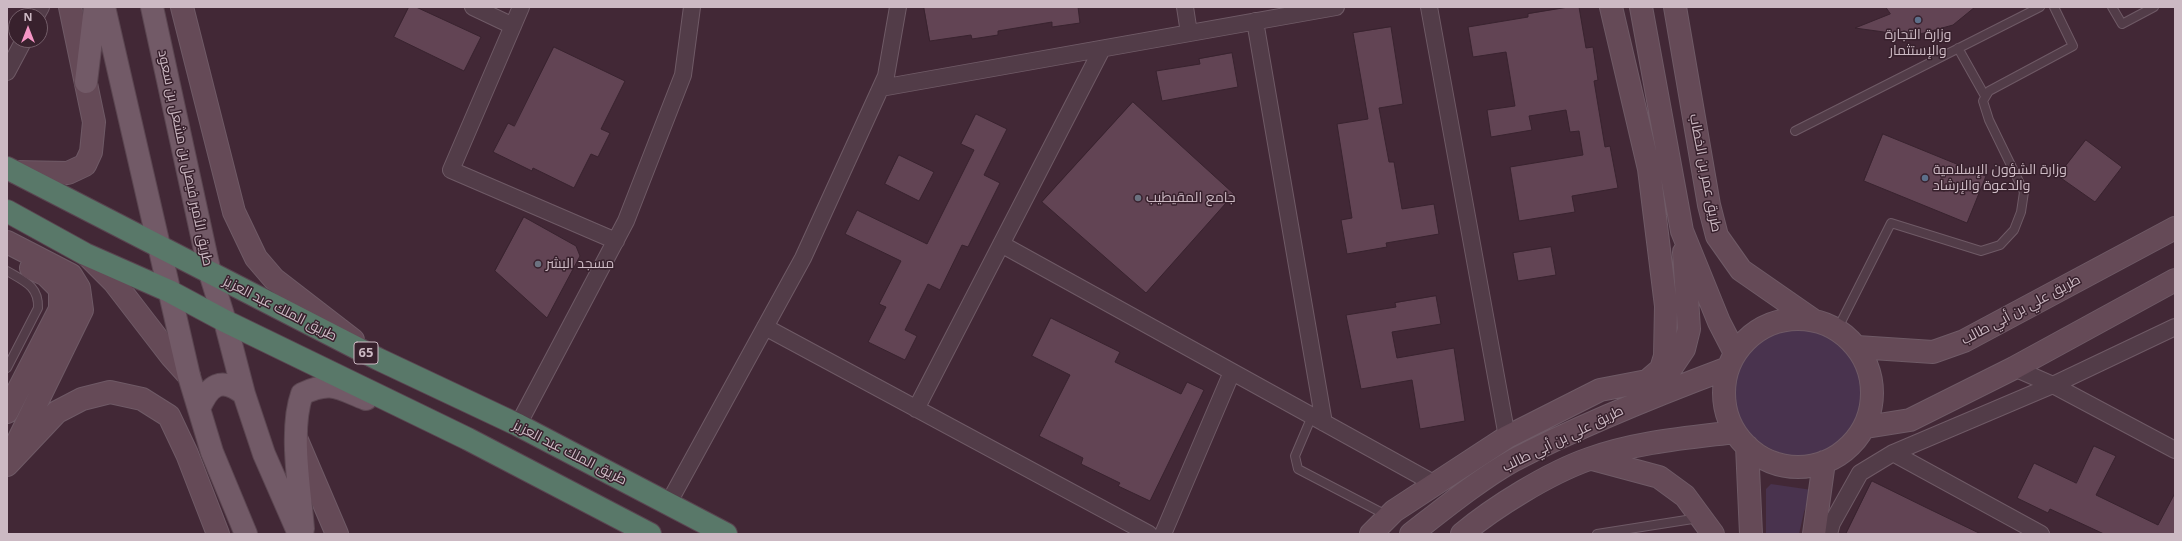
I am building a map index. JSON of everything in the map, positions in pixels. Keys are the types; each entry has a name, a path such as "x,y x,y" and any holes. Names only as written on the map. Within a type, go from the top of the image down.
{"highway":[{"name":"طريق الملك عبد العزيز","path":"11,170 378,359 518,425 726,534"},
{"name":"65","path":"7,211 17,219 86,254 169,291 225,321 468,439 650,534"}],"main road":[{"path":"11,170 68,173 85,165 91,152 94,122 70,7"},
{"path":"86,82 94,7"},
{"path":"104,7 189,376 212,452 246,534"},
{"name":"طريق الأمير فيصل بن مشعل بن سعود","path":"152,7 210,273 225,321 244,394 264,454 299,534"},
{"path":"182,7 234,212 256,258 274,279 378,359"},
{"path":"1513,461 1570,419 1647,381 1661,369 1665,356 1666,306 1648,169 1611,7"},
{"path":"1620,410 1660,384 1684,349 1689,322 1682,231 1641,7"},
{"name":"طريق عمر بن الخطاب","path":"1675,7 1709,205 1717,236 1741,270 1813,320"},
{"name":"طريق علي بن أبي طالب","path":"1857,347 1933,352 1964,341 2175,228"},
{"path":"1682,231 1719,322 1731,360"},
{"path":"7,242 70,275 79,288 82,310 7,462"},
{"path":"86,254 114,282 171,356 189,376"},
{"path":"7,255 46,275 60,289 60,309 7,412"},
{"path":"1866,427 1910,420 2014,368 2175,280"},
{"path":"1790,319 1813,320 1837,330 1857,347 1867,366 1872,388 1872,414 1866,427 1851,447 1824,462 1804,466 1783,465 1764,458 1741,439 1728,417 1724,401 1724,384 1731,360 1750,336 1769,324 1790,319"},
{"name":"طريق علي بن أبي طالب","path":"1411,534 1453,502 1513,461 1620,410 1731,360"},
{"path":"1371,534 1389,517 1435,484 1507,437 1600,390 1647,381"},
{"path":"199,409 207,392 214,386 224,384 233,386 244,394"},
{"path":"304,534 296,437 297,408 302,394 318,387 331,385 468,439"},
{"path":"7,466 57,412 82,399 110,392 142,399 169,416 187,454 218,534"},
{"path":"296,437 338,534"},
{"path":"1741,439 1751,534"},
{"name":"طريق علي بن أبي طالب","path":"1469,532 1484,515 1536,485 1589,459 1651,443 1741,439"},
{"path":"1589,459 1659,477 1686,496 1707,526"},
{"path":"1814,534 1824,462"}],"street":[{"path":"473,7 513,26"},
{"path":"521,7 451,170 616,241"},
{"path":"518,425 626,221 683,75 692,7"},
{"path":"668,504 802,258 881,88 886,76 898,7"},
{"path":"1185,7 1189,34"},
{"path":"881,88 1336,7"},
{"path":"1430,7 1507,437"},
{"path":"1255,22 1318,419"},
{"path":"7,72 20,48"},
{"path":"916,409 1102,49"},
{"path":"1001,244 1435,484"},
{"path":"765,327 1149,534"},
{"path":"1829,534 1832,523 1860,473 1893,453 2053,385 2175,327"},
{"path":"2014,368 2053,385 2175,450"},
{"path":"1163,534 1232,372"},
{"path":"1893,453 2042,534"}],"lane":[{"path":"1681,7 1681,39"},
{"path":"1795,131 2040,7"},
{"path":"1985,96 1989,91 2073,46 2054,7"},
{"path":"2112,7 2122,24 2154,7"},
{"path":"1837,330 1891,223 1981,251 2000,245 2014,230 2021,212 2024,192 1989,120 1985,108 1985,96 1958,48"},
{"path":"7,271 33,288 39,297 38,308 7,368"},
{"path":"1318,419 1295,456 1298,469 1389,517"},
{"path":"1597,534 1707,526"}],"shaded area":[{"path":"1790,328 1805,328 1814,330 1828,335 1840,342 1849,351 1859,372 1861,385 1860,398 1855,423 1842,440 1828,451 1821,454 1795,456 1770,449 1759,442 1742,423 1734,400 1736,378 1745,357 1752,348 1770,334"},
{"path":"1771,484 1812,490 1804,512 1799,534 1766,534 1766,489"}],"building":[{"path":"409,7 416,7 481,37 464,71 394,37"},
{"path":"924,7 1078,7 1080,23 1052,27 1052,22 998,31 998,35 972,39 971,35 930,41"},
{"path":"1569,7 1579,7 1586,48 1593,47 1598,80 1594,81 1605,147 1610,146 1618,188 1572,196 1575,212 1519,221 1510,167 1583,155 1579,131 1570,132 1566,110 1529,116 1532,130 1491,137 1487,110 1515,106 1506,52 1473,57 1468,27 1528,17 1528,14"},
{"name":"وزارة التجارة والإستثمار","path":"1886,7 1975,7 1953,25 1913,36 1855,28 1890,14"},
{"path":"1391,27 1403,104 1379,108 1389,162 1394,162 1402,209 1434,204 1439,234 1386,243 1387,247 1347,254 1341,220 1352,218 1337,124 1368,119 1353,33"},
{"path":"554,47 625,81 601,129 610,133 598,157 591,154 574,188 533,168 532,171 493,152 508,123 514,126"},
{"path":"1232,53 1238,87 1162,101 1156,71 1200,64 1199,59"},
{"name":"جامع المقيطيب","path":"1133,102 1234,194 1146,293 1042,202"},
{"path":"976,114 1007,129 984,175 1000,183 968,247 962,245 940,290 928,284 905,330 917,336 905,360 868,342 886,307 879,304 901,261 845,234 857,210 927,244 974,150 961,144"},
{"name":"وزارة الشؤون الإسلامية والدعوة والإرشاد","path":"1883,134 1986,176 1967,223 1864,181"},
{"path":"2086,140 2122,167 2095,202 2058,176"},
{"path":"899,155 934,172 919,201 885,184"},
{"name":"مسجد البشر","path":"524,217 576,246 580,256 547,318 495,271"},
{"path":"1551,247 1556,275 1518,281 1513,253"},
{"path":"1436,296 1441,324 1392,332 1397,358 1454,348 1465,421 1420,429 1412,380 1361,389 1346,315 1396,307 1395,303"},
{"path":"1051,318 1120,352 1115,362 1181,394 1187,382 1204,390 1150,501 1118,486 1120,483 1081,464 1083,458 1039,436 1070,375 1032,356"},
{"path":"2094,446 2116,456 2096,495 2158,525 2175,493 2175,534 2104,534 2050,509 2048,513 2017,498 2034,463 2076,483"},
{"path":"1872,481 1927,508 1981,534 1846,534"}],"place":[{"name":"وزارة التجارة والإستثمار","path":"1918,20"},
{"name":"وزارة الشؤون الإسلامية والدعوة والإرشاد","path":"1925,178"},
{"name":"جامع المقيطيب","path":"1138,198"},
{"name":"مسجد البشر","path":"538,264"}]}
